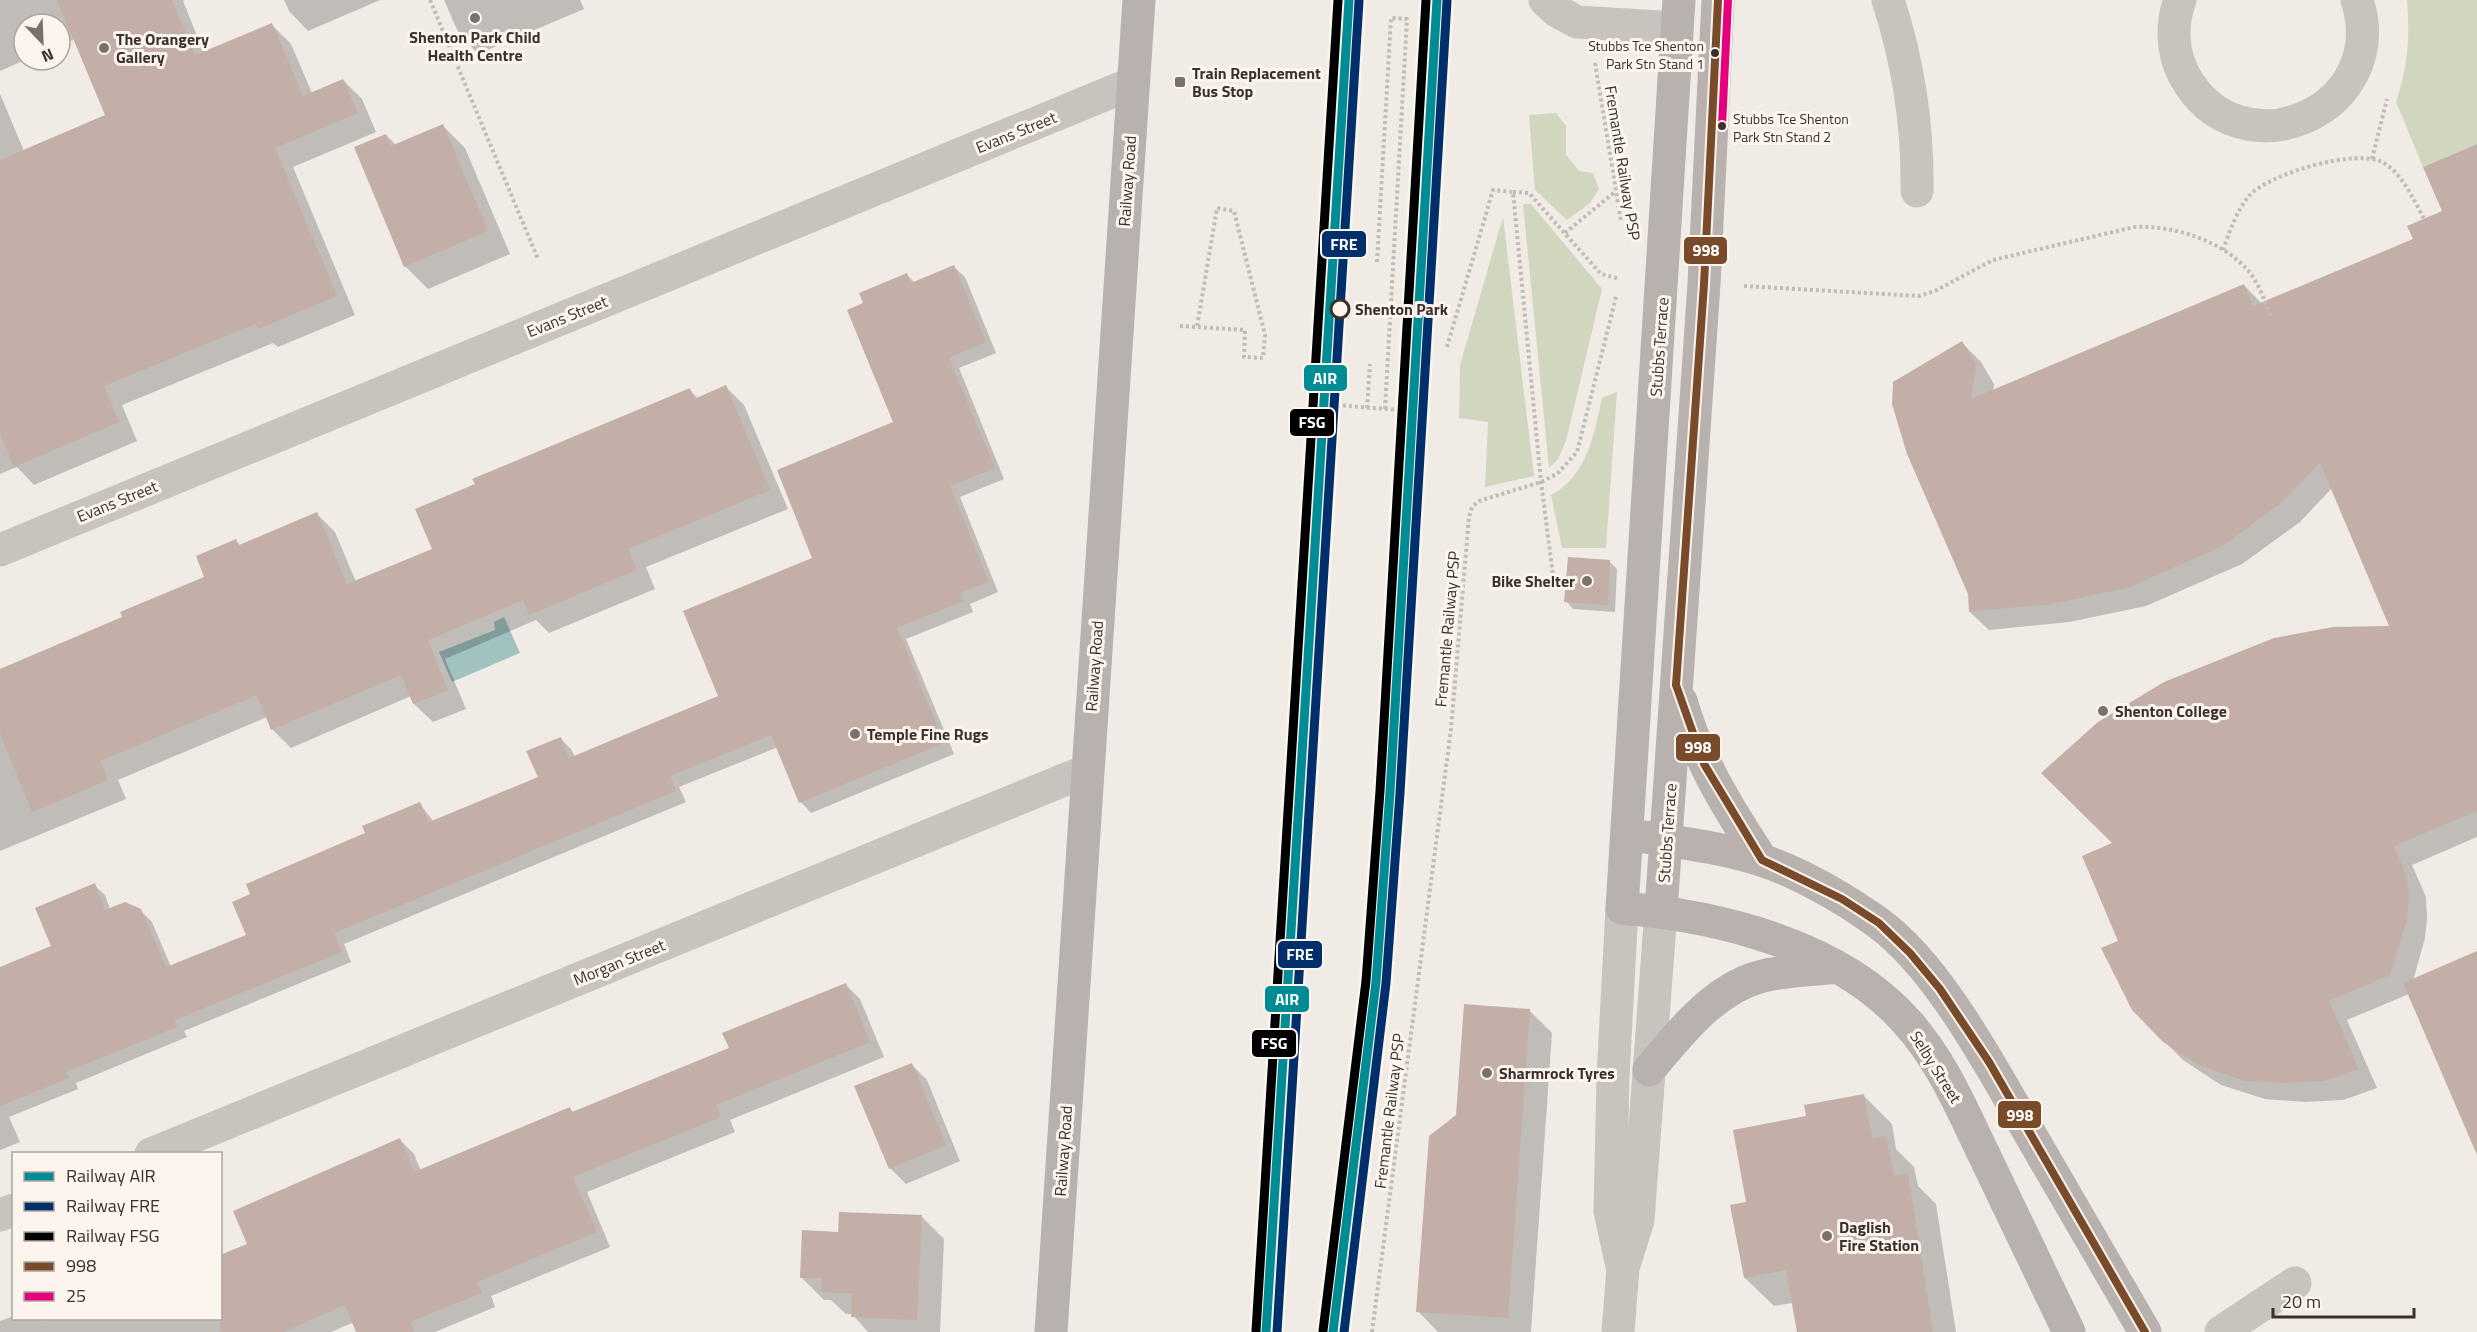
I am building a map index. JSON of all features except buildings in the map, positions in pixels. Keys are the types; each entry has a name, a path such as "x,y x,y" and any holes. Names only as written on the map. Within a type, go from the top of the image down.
{"main road":[{"name":"Railway Road","path":"1051,1332 1086,771 1139,0"},
{"name":"Stubbs Terrace","path":"1661,911 1704,284 1718,0"},
{"name":"Stubbs Terrace","path":"1622,908 1678,14"},
{"path":"1676,684 1687,721 1704,764 1727,806 1762,860"},
{"path":"1628,834 1762,860 1842,899 1879,923 1910,953 1940,989 1989,1062 2145,1332"},
{"name":"Selby Street","path":"1622,908 1661,911 1728,924 1777,939 1863,981 1886,1000 1907,1021 1942,1070 2069,1332"},
{"path":"1649,1070 1678,1035 1725,993 1759,977 1837,968"}],"street":[{"path":"1545,0 1557,11 1577,21 1592,22 1678,14"},
{"path":"1888,0 1910,75 1915,112 1917,191"},
{"path":"2180,0 2174,32 2175,45 2189,83 2221,114 2236,120 2267,126 2298,121 2313,115 2326,106 2348,83 2360,54 2362,38 2362,22 2357,0"},
{"name":"Evans Street","path":"0,550 1133,83"},
{"name":"Morgan Street","path":"156,1152 1086,771"},
{"name":"Stubbs Terrace","path":"1622,908 1613,1077 1610,1211 1623,1268"},
{"name":"Stubbs Terrace","path":"1618,1332 1623,1268 1638,1220 1661,911"},
{"path":"2221,1332 2295,1283"}],"path":[{"path":"430,0 538,260"},
{"path":"1377,262 1390,18 1407,19 1385,410"},
{"name":"Fremantle Railway PSP","path":"1592,22 1592,45 1621,222"},
{"path":"2223,250 2249,195 2271,181 2340,159 2361,157 2383,162 2402,181 2424,219"},
{"path":"1446,347 1493,190 1529,193 1601,274 1620,280"},
{"path":"1565,233 1616,191"},
{"path":"1513,192 1541,483 1554,583"},
{"path":"1179,326 1245,330 1244,357 1263,358 1265,335 1234,211 1217,208 1197,327"},
{"path":"1734,286 1919,296 1935,291 1993,260 2134,227 2169,229 2234,256 2251,275 2271,316"},
{"name":"Fremantle Railway PSP","path":"1372,1332 1451,729 1469,517 1479,501 1541,483 1557,474 1577,452 1622,270"},
{"path":"1372,311 1390,313"},
{"path":"1367,408 1370,364"},
{"path":"1336,405 1400,410"}],"green space":[{"path":"2407,0 2477,0 2477,144 2423,167 2396,102 2407,51"},
{"path":"1556,113 1566,126 1566,155 1579,171 1593,173 1599,189 1590,203 1567,220 1535,190 1529,115"},
{"path":"1523,204 1531,204 1602,289 1566,441 1558,459 1549,468"},
{"path":"1503,217 1534,476 1485,487 1488,422 1459,418 1460,365"},
{"path":"1617,392 1606,548 1562,548 1551,495 1563,487 1581,466 1592,440 1602,398"}],"water":[{"path":"504,617 520,653 452,682 439,652 495,630 494,622"}],"rail line":[{"name":"FSG","path":"1256,1331 1338,0"},
{"name":"AIR","path":"1266,1332 1349,0"},
{"name":"FSG","path":"1323,1331 1366,981 1380,791 1426,0"},
{"name":"AIR","path":"1333,1332 1376,982 1390,792 1437,0"},
{"name":"FRE","path":"1277,1332 1359,1"},
{"name":"FRE","path":"1344,1332 1386,983 1400,793 1447,1"}],"transit line":[{"name":"998","path":"1718,0 1704,284 1676,685 1704,764 1762,860 1842,899 1879,923 1910,953 1940,989 1989,1062 2145,1332"},
{"name":"25","path":"1722,126 1728,0"}],"place":[{"name":"Shenton Park Child Health Centre","path":"475,18"},
{"name":"The Orangery Gallery","path":"104,48"},
{"name":"Stubbs Tce Shenton Park Stn Stand 1","path":"1715,53"},
{"name":"Train Replacement Bus Stop","path":"1180,82"},
{"name":"Stubbs Tce Shenton Park Stn Stand 2","path":"1722,126"},
{"name":"Shenton Park","path":"1340,309"},
{"name":"Bike Shelter","path":"1587,581"},
{"name":"Shenton College","path":"2103,711"},
{"name":"Temple Fine Rugs","path":"855,734"},
{"name":"Sharmrock Tyres","path":"1487,1073"},
{"name":"Daglish Fire Station","path":"1827,1236"}]}
